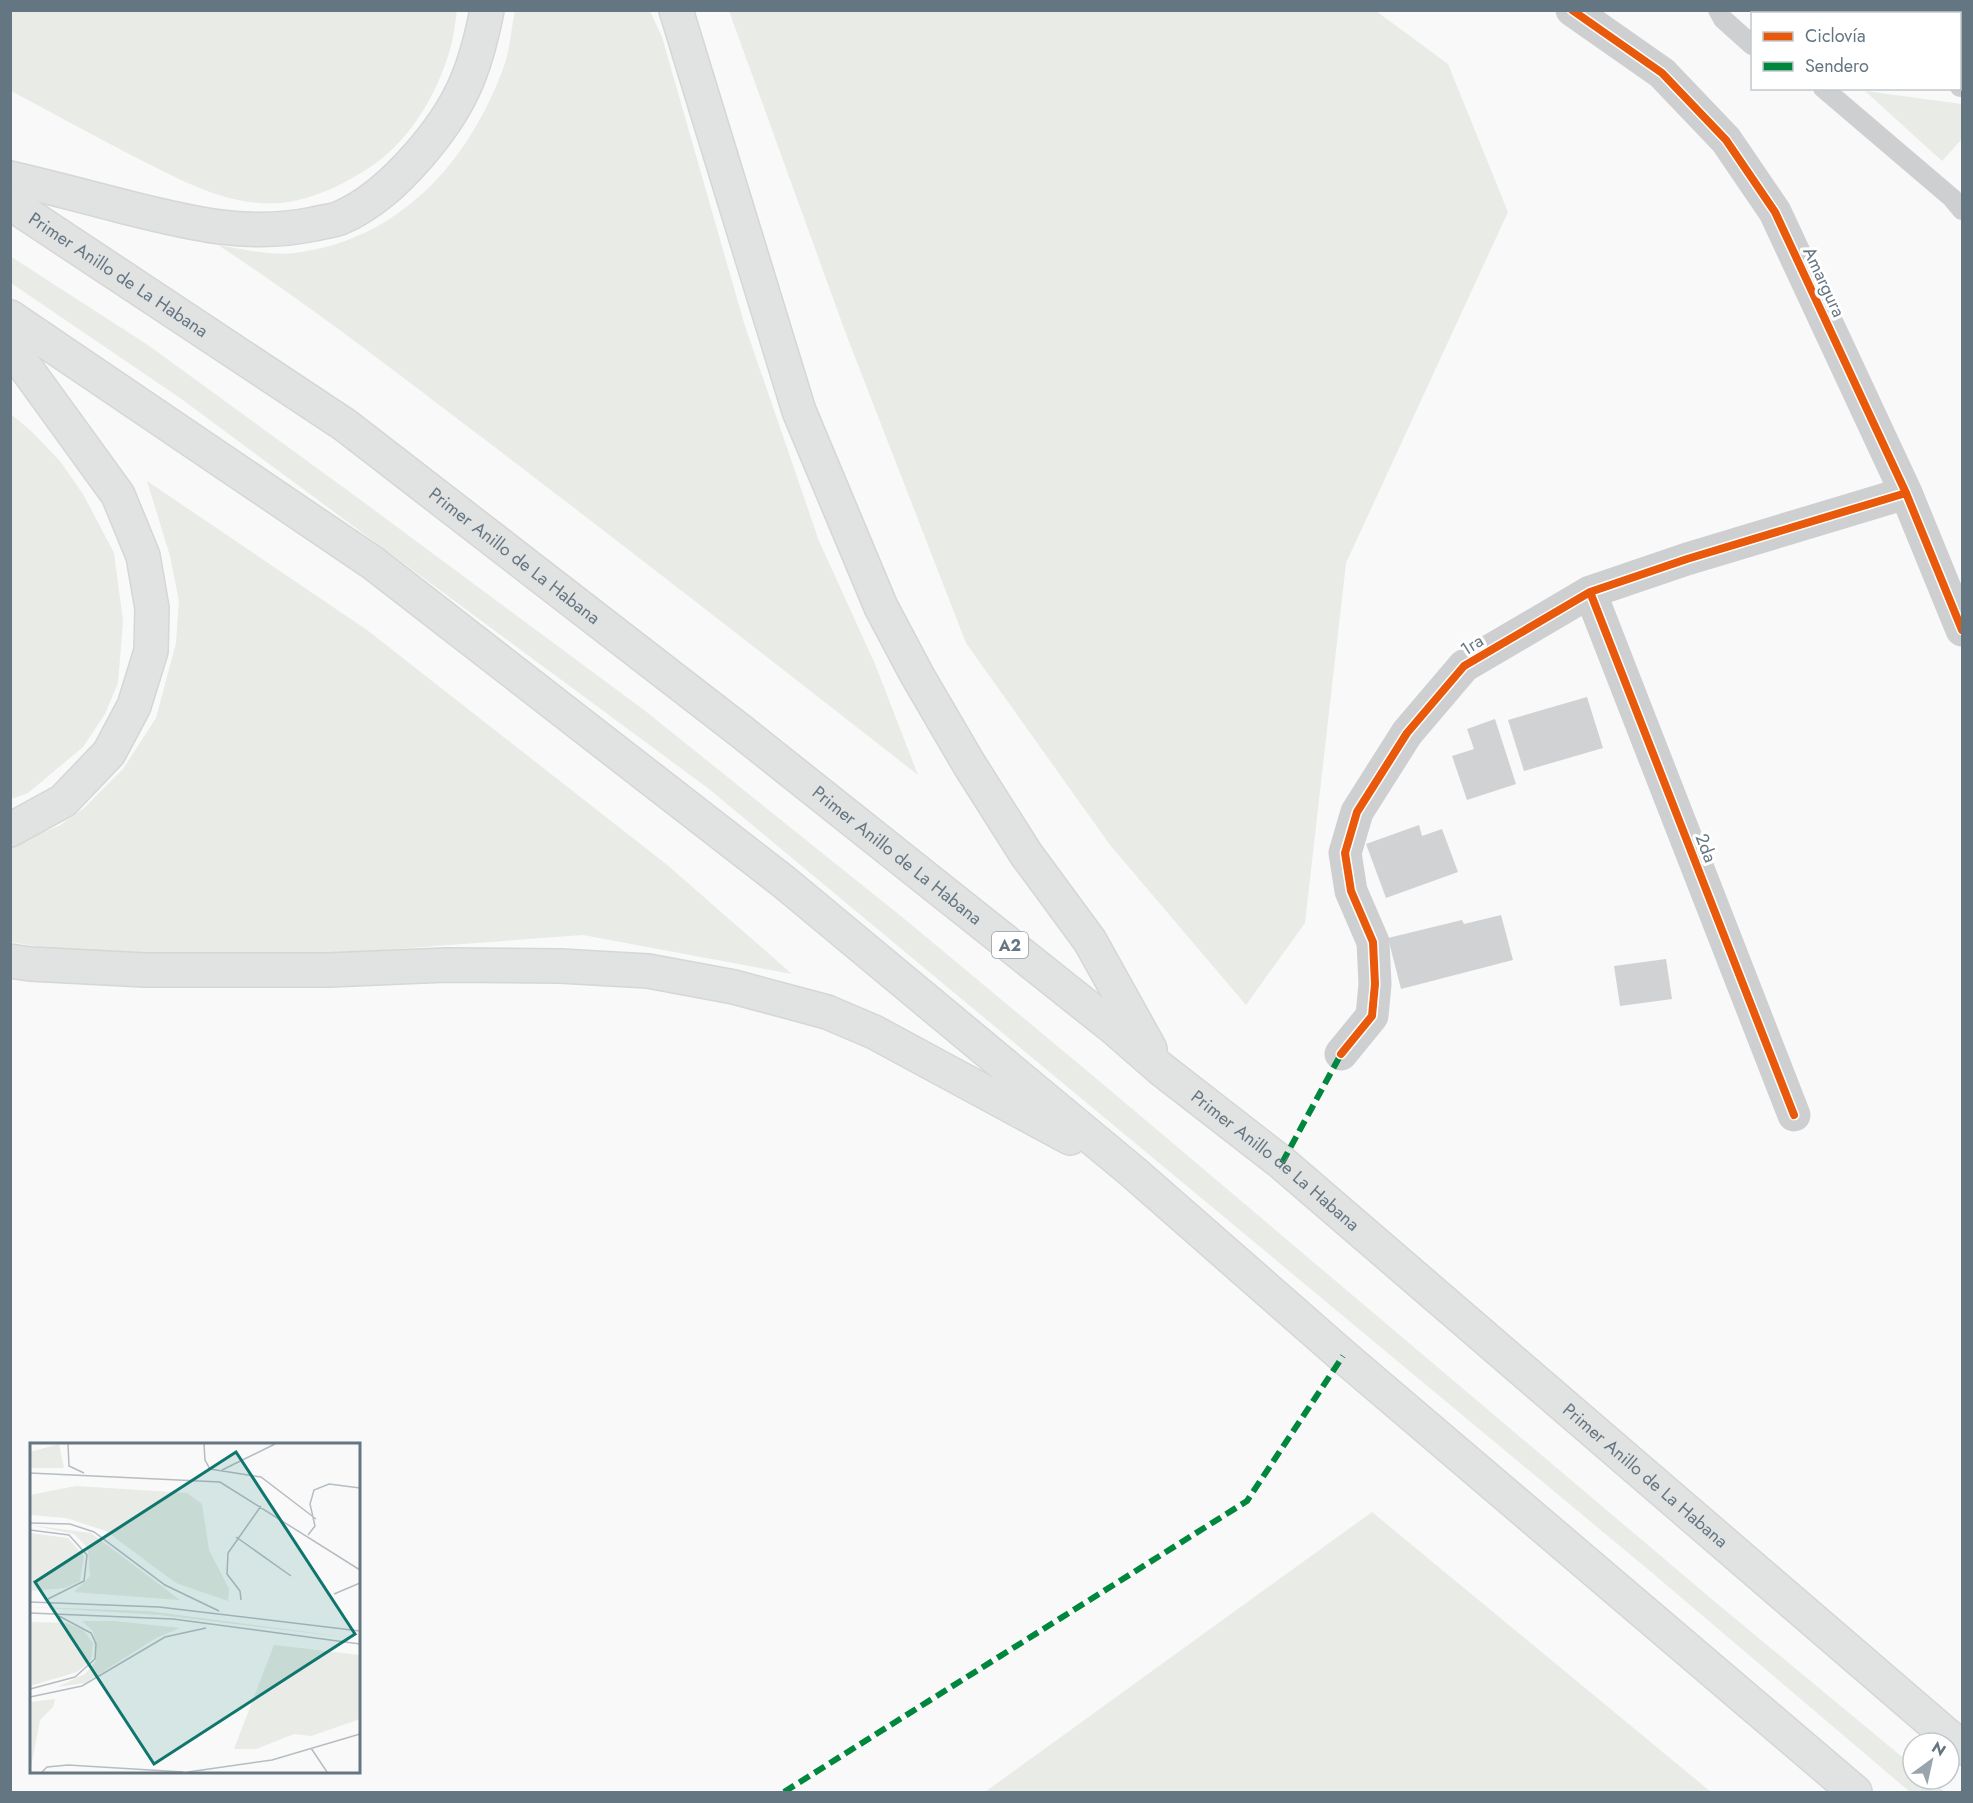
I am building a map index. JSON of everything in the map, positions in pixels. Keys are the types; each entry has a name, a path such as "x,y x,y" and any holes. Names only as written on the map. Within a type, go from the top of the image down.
{"highway":[{"path":"10,178 172,219 230,229 262,231 300,227 339,218 374,199 404,172 448,118 465,88 479,48 487,10"},
{"path":"676,10 799,411 881,608 969,764 1026,854 1090,940 1161,1069"},
{"name":"Primer Anillo de La Habana","path":"10,202 354,432 742,732 1104,1020 1161,1069 1282,1163 1962,1748"},
{"path":"10,317 382,570 784,882 1133,1172 1352,1363 1855,1792"},
{"path":"10,346 118,495 143,556 152,608 151,651 134,706 109,753 63,801 10,830"},
{"path":"10,961 145,970 329,970 446,965 560,966 648,971 734,987 827,1012 874,1032 1133,1172"}],"street":[{"name":"Amargura","path":"1572,10 1662,73 1726,140 1775,212 1906,494 1962,630"},
{"name":"1ra","path":"1341,1054 1372,1016 1375,984 1373,942 1351,891 1345,853 1357,812 1407,733 1464,666 1590,592 1687,559 1906,494"},
{"name":"2da","path":"1590,592 1794,1115"}],"lane":[{"path":"1718,10 1723,19 1751,44"},
{"path":"1825,90 1959,197"}],"shaded area":[{"path":"10,11 457,11 446,63 423,111 402,140 376,163 331,189 293,201 260,203 221,196 184,181 11,91"},
{"path":"515,11 650,11 662,37 744,323 819,541 875,664 918,775 391,368 218,245 266,253 295,253 332,245 366,232 397,214 425,191 449,165 470,136 503,69"},
{"path":"729,11 1376,11 1448,64 1508,212 1346,563 1305,923 1246,1005 1110,845 966,643 846,334"},
{"path":"1865,91 1962,104 1962,139 1942,161"},
{"path":"10,256 148,345 644,710 907,921 1901,1756 1901,1784 1650,1571 709,789 180,398 11,283"},
{"path":"11,414 60,461 83,494 114,553 123,621 118,683 105,714 83,747 28,793 11,799"},
{"path":"147,481 367,630 666,864 792,974 583,935 288,957 69,952 11,942 10,845 59,826 84,808 123,769 156,718 176,643 179,601 170,556"},
{"path":"1372,1512 1711,1792 985,1792"},
{"path":"1909,1791 1945,1792 1910,1792"}],"building":[{"path":"1587,697 1603,748 1524,771 1508,720"},
{"path":"1495,719 1516,784 1467,800 1452,756 1474,749 1467,729"},
{"path":"1419,825 1422,836 1442,829 1458,872 1386,898 1366,844"},
{"path":"1501,915 1513,960 1401,989 1388,938 1462,920 1464,924"},
{"path":"1666,959 1672,999 1620,1006 1614,966"}],"marked path":[{"path":"1282,1163 1341,1054"},
{"path":"784,1792 1247,1501 1343,1356"}],"cycle path":[{"path":"1572,10 1662,73 1726,140 1775,212 1906,493 1962,630"},
{"path":"1341,1054 1372,1016 1375,984 1373,942 1351,891 1345,853 1357,812 1407,733 1464,666 1590,592 1687,559 1906,493"},
{"path":"1590,592 1794,1115"}]}
